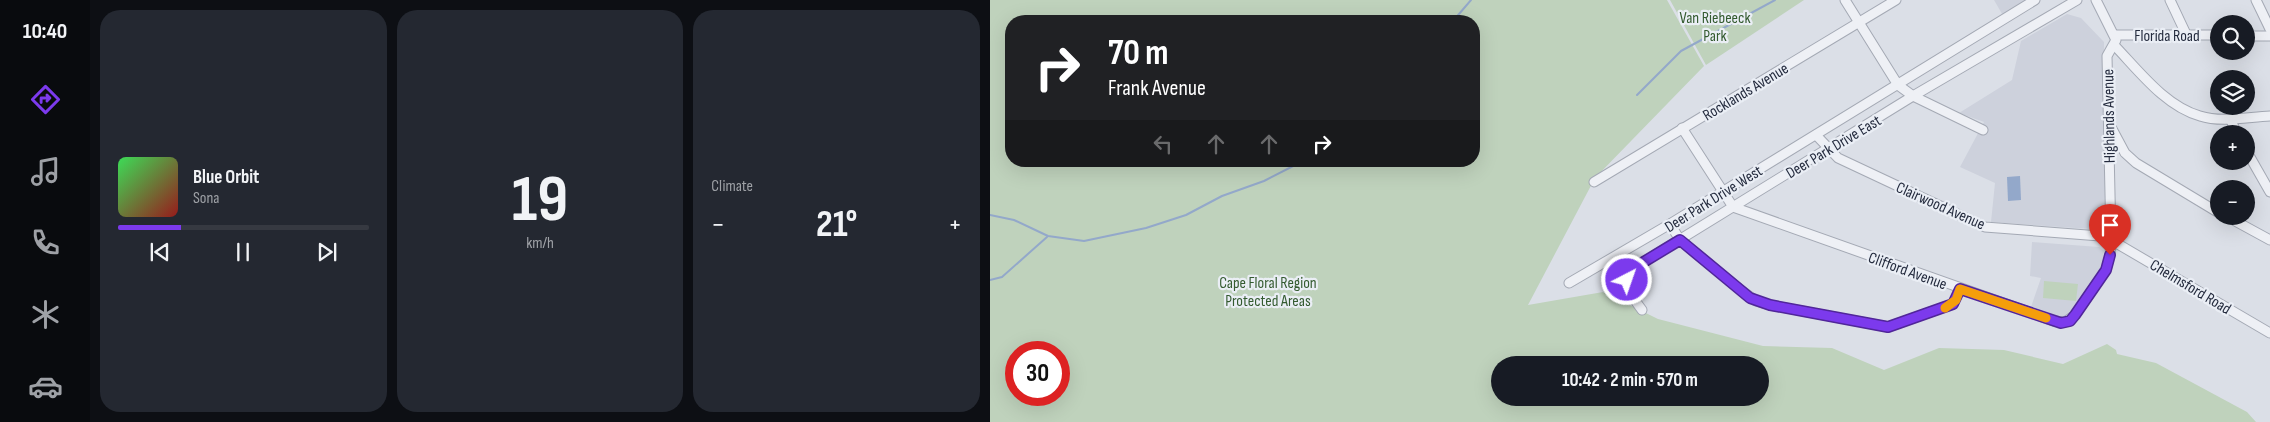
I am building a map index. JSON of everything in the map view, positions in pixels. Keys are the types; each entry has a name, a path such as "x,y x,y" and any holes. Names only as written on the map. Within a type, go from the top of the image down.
{"street":[{"path":"1845,0 1898,85 1913,96 1983,130"},
{"name":"Rocklands Avenue","path":"1594,182 1896,0"},
{"name":"Deer Park Drive West","path":"1569,283 1670,224 2034,0"},
{"name":"Deer Park Drive East","path":"1642,310 1628,289 1628,272 1913,96 2067,3 2076,0"},
{"path":"2096,0 2115,35"},
{"path":"2170,0 2186,34"},
{"path":"2256,0 2270,29"},
{"name":"Florida Road","path":"2115,35 2210,35"},
{"name":"Highlands Avenue","path":"2111,240 2107,56 2114,45 2115,35"},
{"path":"2255,36 2270,36"},
{"path":"2114,45 2157,90 2180,106 2200,116 2230,118 2270,116"},
{"path":"2230,118 2233,125"},
{"path":"2108,120 2118,141 2136,163 2210,208"},
{"path":"1682,128 1733,207"},
{"name":"Clairwood Avenue","path":"1816,135 1838,158 1985,227 2100,236 2111,240"},
{"path":"2255,166 2270,192"},
{"name":"Clifford Avenue","path":"1733,207 1960,289 2054,321 2065,322 2075,315 2106,270 2111,240"},
{"path":"1670,224 1680,240 1756,301 1880,326 1896,325 1949,306 1956,300 1960,289"},
{"path":"2242,225 2270,240"},
{"name":"Chelmsford Road","path":"2111,240 2270,333"}],"shaded area":[{"path":"1994,0 2035,0 2005,19"},
{"path":"2067,14 2081,18 2104,42 2105,230 1991,222 1995,183 1960,167 1984,122 1959,113 2012,80 2021,41"},
{"path":"2032,242 2099,247 2104,251 2102,266 2069,316 2061,317 2031,307 2041,278 2030,276"}],"green space":[{"name":"Cape Floral Region Protected Areas","path":"990,0 1667,0 1704,66 1595,178 1528,305 1603,292 1658,319 1763,346 1832,348 1884,370 1939,348 2004,350 2063,364 2107,344 2116,350 2117,354 2156,363 2247,412 2256,422 990,422"},
{"name":"Van Riebeeck Park","path":"1670,0 1804,0 1706,65"},
{"path":"2044,281 2078,284 2076,301 2043,298"}],"water":[{"path":"2020,176 2021,200 2008,201 2007,177"}],"waterway":[{"path":"1458,15 1471,0"},
{"path":"1637,95 1681,51 1775,0"},
{"path":"990,215 1014,220 1048,236 1084,241 1146,228 1186,215 1222,196 1264,181 1291,167"},
{"path":"990,280 1002,277 1047,237"}],"slow traffic":[{"path":"1945,308 1953,304 1960,289 2046,318"}],"route":[{"path":"1627,280 1628,272 1680,240 1750,298 1770,305 1888,327 1904,323 1953,304 1960,289 2061,323 2070,321 2094,290 2106,270 2110,255"}]}
